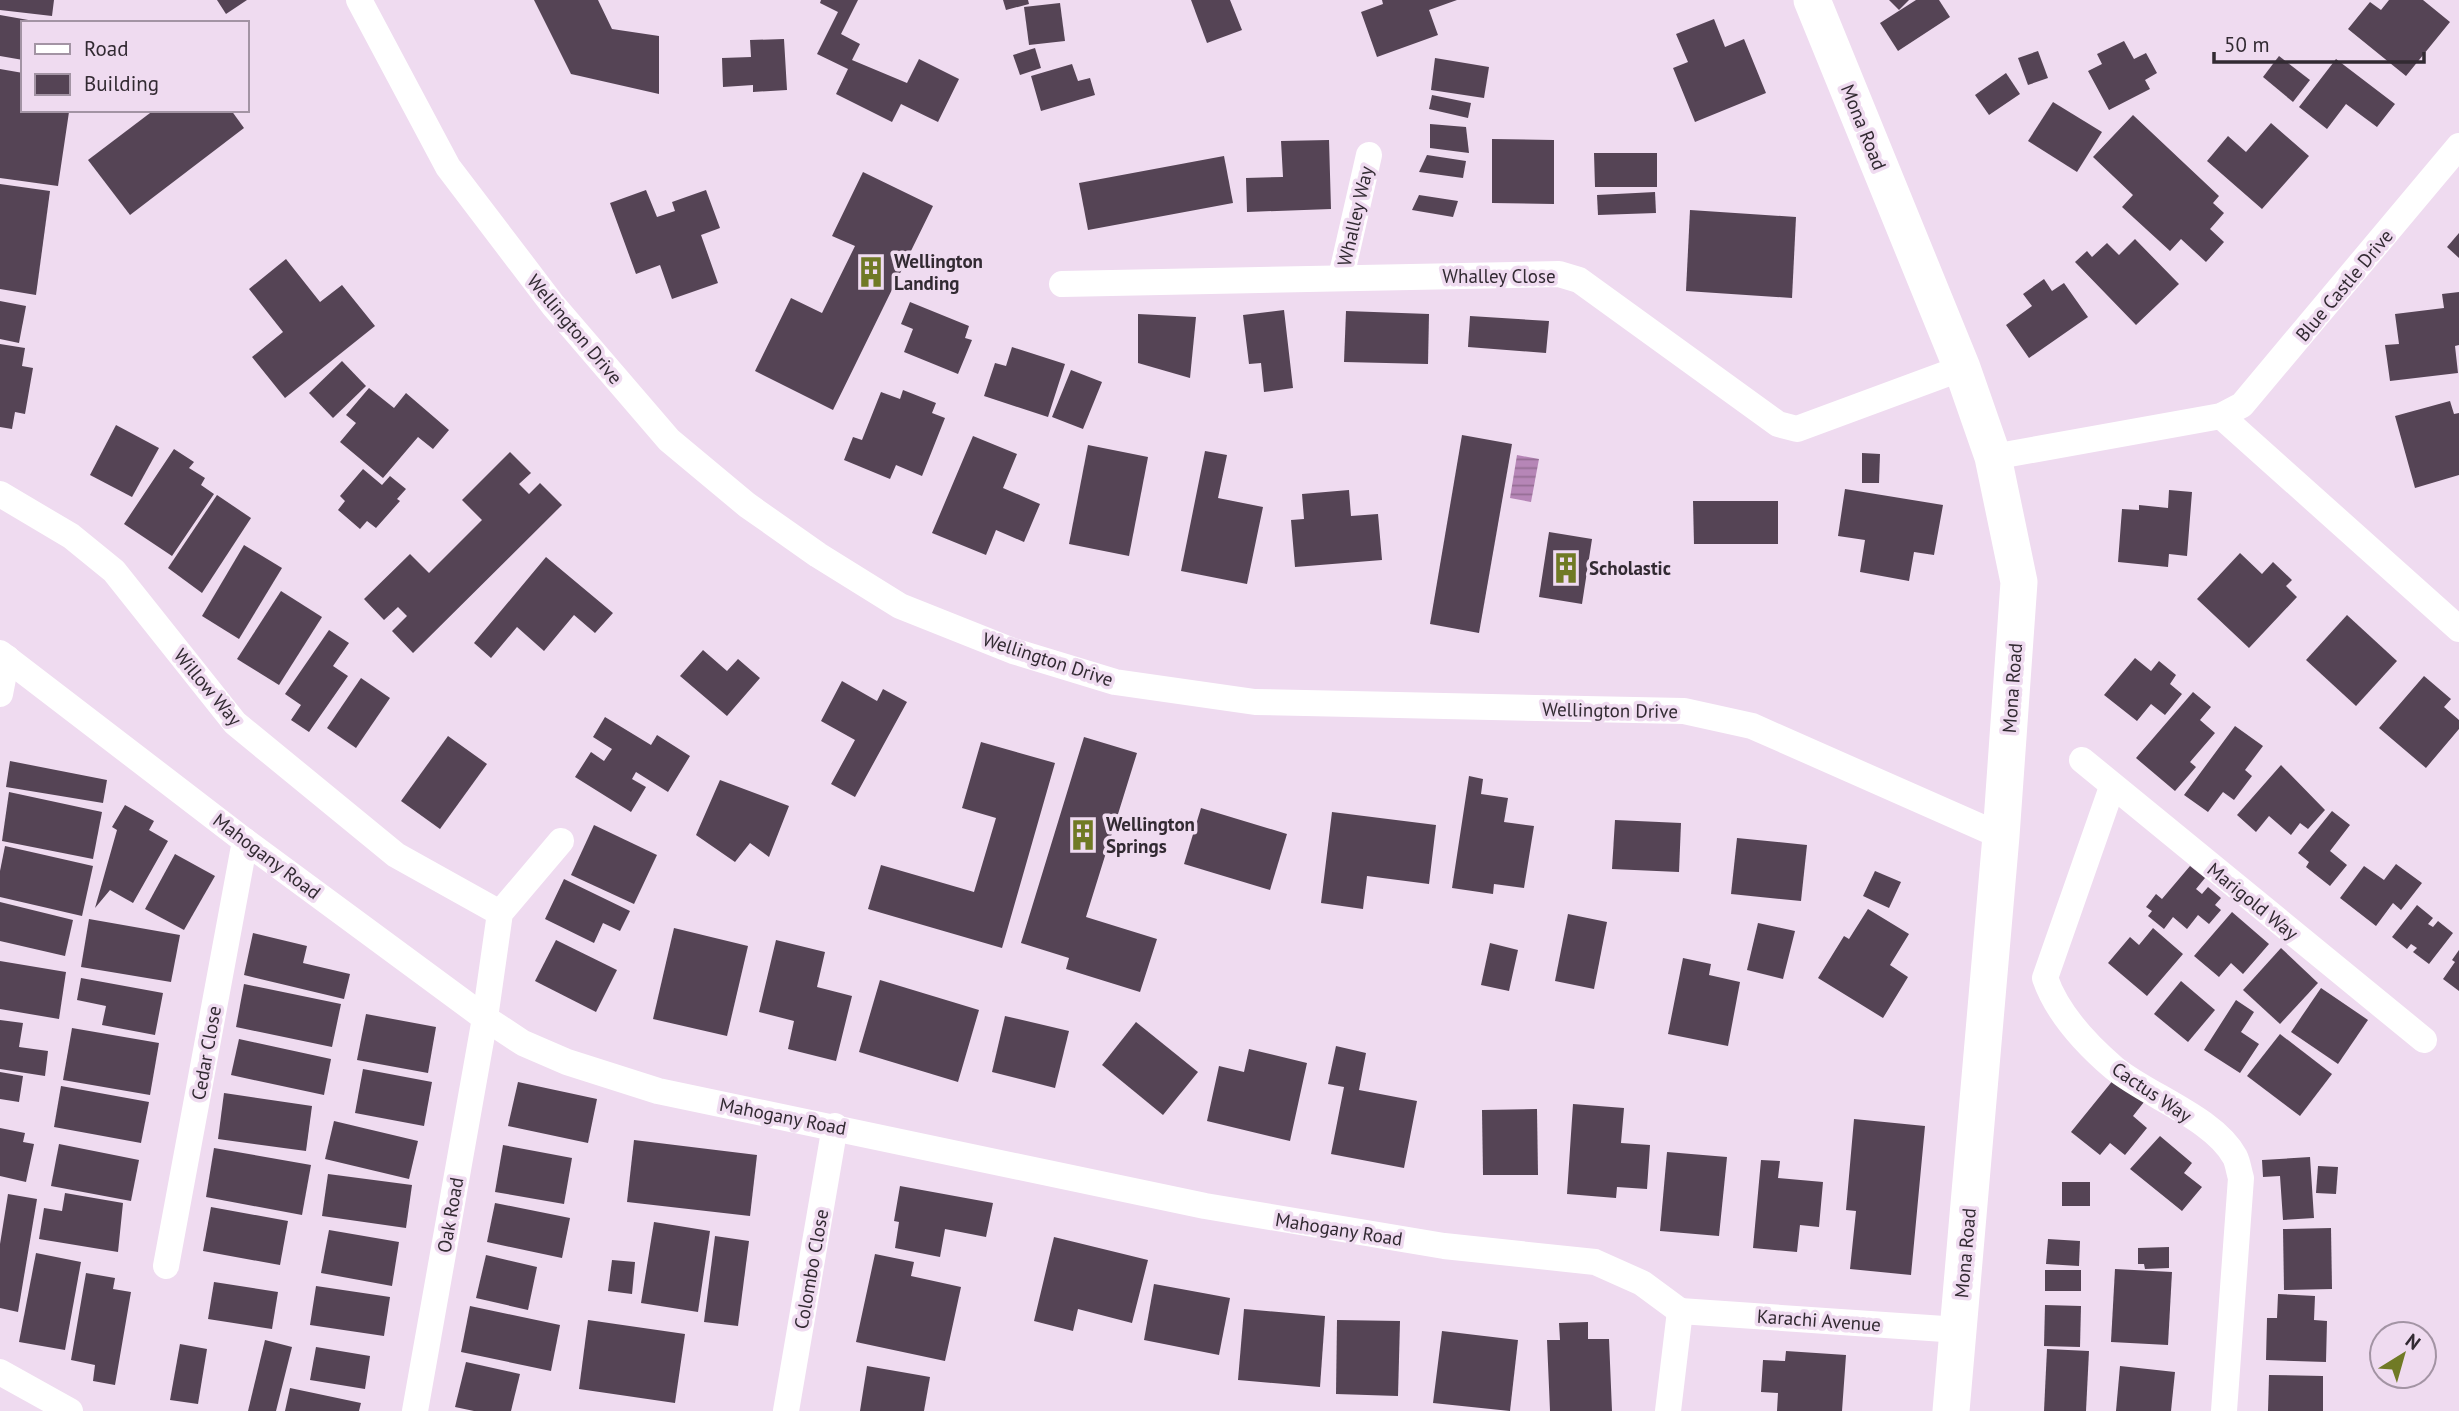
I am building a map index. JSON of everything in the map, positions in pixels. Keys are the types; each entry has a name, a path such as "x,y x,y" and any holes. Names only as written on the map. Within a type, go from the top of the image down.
{"street":[{"name":"Wellington Drive","path":"359,0 448,167 552,305 670,440 747,505 818,555 900,606 1013,650 1115,682 1255,702 1684,711 1752,726 2001,836"},
{"name":"Mona Road","path":"1812,0 1962,368 1993,457 2019,582 2001,836 1951,1411"},
{"name":"Blue Castle Drive","path":"1993,457 2221,416 2242,405 2459,146"},
{"name":"Whalley Way","path":"1341,277 1369,155"},
{"name":"Whalley Close","path":"1062,284 1559,274 1579,280 1778,424 1797,429 1962,368"},
{"path":"2221,416 2459,629"},
{"name":"Willow Way","path":"0,494 71,536 114,571 235,723 396,855 500,913"},
{"path":"0,694 4,656"},
{"name":"Mahogany Road","path":"4,656 245,841 485,1018 523,1043 567,1062 658,1091 835,1126 1205,1206 1444,1246 1595,1262 1642,1283 1680,1311"},
{"name":"Marigold Way","path":"2082,760 2424,1041"},
{"name":"Cactus Way","path":"2112,787 2045,978 2052,999 2085,1040 2115,1068 2217,1135 2235,1158 2241,1178 2224,1411"},
{"name":"Cedar Close","path":"166,1266 245,841"},
{"path":"485,1018 500,913 561,841"},
{"name":"Oak Road","path":"415,1411 485,1018"},
{"name":"Colombo Close","path":"786,1411 835,1126"},
{"path":"1668,1411 1680,1311"},
{"name":"Karachi Avenue","path":"1680,1311 1959,1329"},
{"path":"0,1372 70,1411"}],"shaded area":[{"path":"1517,455 1539,459 1531,502 1510,498"}],"building":[{"path":"0,0 54,0 52,16 0,10"},
{"path":"217,0 247,0 226,14"},
{"path":"534,0 598,0 612,29 659,36 659,94 571,74"},
{"path":"821,0 858,0 841,34 860,44 852,60 907,83 919,59 959,79 938,122 901,104 892,122 836,94 848,69 817,54 838,12 820,3"},
{"path":"1003,0 1028,0 1029,4 1006,10"},
{"path":"1191,0 1230,0 1242,30 1207,43"},
{"path":"1382,0 1457,0 1429,10 1438,35 1377,57 1361,12 1383,4"},
{"path":"1889,0 1909,0 1899,10"},
{"path":"1916,0 1939,0 1950,17 1898,51 1880,23"},
{"path":"2389,0 2423,0 2450,22 2406,76 2348,29 2370,2 2381,10"},
{"path":"1060,3 1065,41 1029,45 1024,7"},
{"path":"0,15 34,21 21,21 21,60 0,56"},
{"path":"1714,19 1725,47 1744,39 1766,93 1695,122 1673,68 1688,62 1676,34"},
{"path":"784,39 787,90 753,92 753,85 723,87 722,58 751,57 750,40"},
{"path":"2124,41 2134,59 2146,53 2157,73 2145,80 2150,89 2109,110 2088,71 2102,64 2097,54"},
{"path":"1035,48 1041,68 1020,75 1013,55"},
{"path":"2038,51 2048,78 2028,85 2018,58"},
{"path":"2279,56 2310,80 2293,102 2263,77"},
{"path":"1435,58 1489,67 1484,98 1431,90"},
{"path":"2336,59 2395,104 2377,127 2346,104 2327,129 2299,107"},
{"path":"1072,64 1078,81 1090,78 1095,95 1041,111 1031,76"},
{"path":"0,69 21,73 21,112 69,112 58,186 0,178"},
{"path":"2006,73 2020,94 1989,115 1975,95"},
{"path":"1432,95 1471,103 1468,118 1429,109"},
{"path":"2053,102 2102,132 2077,172 2028,141"},
{"path":"151,112 232,112 244,128 130,215 88,160"},
{"path":"2133,115 2219,196 2213,203 2224,213 2210,229 2224,242 2206,262 2181,239 2170,251 2122,207 2133,195 2093,157"},
{"path":"2271,123 2309,156 2262,209 2207,161 2228,136 2246,152"},
{"path":"1430,124 1466,127 1469,153 1430,148"},
{"path":"1492,139 1554,140 1554,204 1492,203"},
{"path":"1329,140 1331,209 1247,212 1246,178 1283,177 1281,141"},
{"path":"1594,153 1657,153 1657,187 1595,187"},
{"path":"1427,155 1466,161 1463,178 1419,172"},
{"path":"1224,156 1233,203 1088,230 1079,183"},
{"name":"Wellington Landing","path":"863,172 933,206 833,410 755,371 791,298 822,313 855,246 832,236"},
{"path":"0,184 50,191 36,295 0,289"},
{"path":"646,190 657,217 675,211 672,202 706,190 720,228 701,235 718,283 672,299 660,265 636,274 610,203"},
{"path":"1655,192 1656,213 1598,215 1597,195"},
{"path":"1419,195 1458,201 1453,217 1412,210"},
{"path":"1690,210 1796,217 1792,298 1686,291"},
{"path":"2459,233 2459,258 2447,247"},
{"path":"2135,239 2179,284 2136,325 2075,262 2087,251 2092,257 2107,243 2119,255"},
{"path":"286,259 320,302 342,285 375,326 285,398 252,357 283,332 249,289"},
{"path":"2044,279 2052,291 2064,283 2088,317 2029,358 2006,325 2032,306 2023,294"},
{"path":"2459,292 2459,345 2455,346 2458,373 2390,381 2385,345 2399,344 2395,314 2444,308 2442,294"},
{"path":"0,301 26,306 19,343 0,339"},
{"path":"910,302 969,326 965,338 972,340 958,374 904,352 913,329 901,324"},
{"path":"1284,310 1293,388 1264,392 1261,363 1249,364 1243,315"},
{"path":"1346,311 1429,314 1428,364 1344,362"},
{"path":"1138,314 1196,317 1190,378 1138,363"},
{"path":"1470,316 1549,321 1546,353 1468,347"},
{"path":"0,344 25,348 22,366 33,368 25,414 15,412 12,429 0,427"},
{"path":"1012,347 1065,364 1048,417 984,396 995,363 1006,366"},
{"path":"342,361 366,386 333,418 309,393"},
{"path":"1071,370 1102,382 1083,429 1052,417"},
{"path":"369,388 394,408 406,393 449,430 433,449 418,437 383,478 340,442 356,423 346,415"},
{"path":"903,390 936,403 932,413 945,418 922,476 896,465 890,479 844,460 853,437 862,440 881,392 900,399"},
{"path":"2450,401 2454,414 2459,413 2459,475 2415,488 2395,416"},
{"path":"116,425 159,448 132,497 90,475"},
{"path":"1462,435 1512,444 1479,633 1430,624"},
{"path":"973,436 1017,454 1003,488 1040,504 1024,542 996,530 986,555 932,533"},
{"path":"1088,445 1148,457 1129,556 1069,544"},
{"path":"174,449 194,462 189,468 205,478 201,485 214,494 172,556 124,524"},
{"path":"1205,451 1227,455 1218,498 1263,507 1247,584 1181,571"},
{"path":"510,452 531,473 519,484 529,494 540,483 562,505 413,653 392,631 407,616 398,607 384,620 364,599 410,554 429,573 482,520 462,500"},
{"path":"1862,453 1880,454 1879,483 1862,483"},
{"path":"363,469 382,485 390,476 406,489 397,499 400,501 376,528 367,521 360,529 338,510 345,501 340,496"},
{"path":"1845,489 1943,505 1934,555 1914,552 1909,581 1860,572 1865,540 1838,536"},
{"path":"1349,490 1351,516 1378,514 1382,560 1295,567 1291,520 1304,519 1302,494"},
{"path":"2169,490 2192,492 2187,556 2169,554 2168,567 2118,562 2122,509 2139,510 2139,505 2168,508"},
{"path":"217,495 251,518 202,593 168,568"},
{"path":"1693,501 1778,501 1778,544 1694,544"},
{"name":"Scholastic","path":"1549,532 1592,539 1582,604 1539,597"},
{"path":"244,545 282,568 239,639 202,616"},
{"path":"2240,553 2262,574 2273,562 2292,580 2286,586 2297,597 2249,648 2197,599"},
{"path":"546,557 613,613 595,633 574,615 544,651 517,627 491,658 474,643"},
{"path":"281,591 322,617 279,685 237,659"},
{"path":"2347,615 2397,661 2356,706 2306,660"},
{"path":"329,630 349,643 333,666 348,676 309,732 291,720 301,705 285,694"},
{"path":"703,650 727,671 738,659 760,678 727,716 680,676"},
{"path":"2135,658 2151,671 2159,661 2176,675 2170,684 2182,694 2165,715 2151,704 2137,721 2104,695"},
{"path":"2424,676 2451,699 2444,707 2459,720 2459,729 2426,768 2379,728"},
{"path":"361,678 390,698 356,748 327,728"},
{"path":"842,681 877,701 883,689 907,702 855,797 831,784 855,740 821,721"},
{"path":"2193,692 2211,707 2200,720 2215,733 2190,762 2196,767 2175,791 2136,758"},
{"path":"605,717 651,745 657,735 690,756 668,792 636,772 632,779 646,787 631,812 575,777 591,752 604,761 612,749 593,737"},
{"path":"2235,726 2263,746 2245,770 2252,776 2234,800 2223,792 2208,812 2184,795"},
{"path":"448,736 487,764 440,829 401,801"},
{"name":"Wellington Springs","path":"1084,737 1137,753 1086,917 1157,939 1140,992 1066,969 1069,958 1021,943"},
{"path":"981,742 1055,763 1002,948 868,909 881,865 974,892 996,818 962,808"},
{"path":"10,761 107,780 103,803 6,787"},
{"path":"2281,765 2325,810 2308,829 2300,823 2291,835 2269,816 2256,832 2237,815"},
{"path":"1469,776 1483,779 1481,794 1508,798 1504,822 1534,826 1524,888 1494,884 1493,894 1452,888"},
{"path":"720,780 789,806 769,857 750,843 735,862 696,835"},
{"path":"9,792 102,812 93,859 2,841"},
{"path":"125,805 154,821 149,830 168,841 133,903 110,890 95,908 117,830 112,827"},
{"path":"1201,808 1287,834 1270,890 1184,864"},
{"path":"2332,811 2350,825 2330,851 2347,865 2330,886 2306,867 2309,862 2298,853"},
{"path":"1332,812 1436,825 1429,884 1367,876 1363,909 1321,903"},
{"path":"1615,820 1681,823 1679,872 1612,869"},
{"path":"594,825 657,855 634,904 571,875"},
{"path":"1737,838 1807,845 1801,901 1731,894"},
{"path":"5,846 93,866 82,916 0,897 0,871"},
{"path":"175,854 215,876 184,930 145,909"},
{"path":"2396,864 2422,883 2401,910 2393,903 2376,926 2340,898 2364,866 2384,880"},
{"path":"2190,866 2205,878 2196,889 2202,894 2208,887 2221,898 2215,905 2221,910 2209,924 2198,915 2187,929 2173,917 2164,929 2148,916 2152,911 2146,907 2156,894 2162,899"},
{"path":"1875,871 1901,882 1889,908 1863,896"},
{"path":"564,879 630,911 620,931 603,923 594,943 545,919"},
{"path":"0,902 73,920 65,956 0,941"},
{"path":"2417,905 2433,918 2428,924 2433,927 2438,921 2453,933 2429,964 2413,952 2417,948 2411,944 2407,949 2392,937"},
{"path":"1868,909 1909,934 1890,965 1908,977 1883,1018 1818,978 1844,936 1849,939"},
{"path":"2232,912 2269,944 2243,974 2231,963 2219,977 2194,956"},
{"path":"1568,914 1607,922 1594,989 1555,981"},
{"path":"89,919 180,935 171,982 81,967"},
{"path":"1758,923 1795,931 1783,979 1747,970"},
{"path":"674,928 748,946 727,1036 653,1019"},
{"path":"2153,928 2183,954 2147,996 2108,963 2130,937 2139,945"},
{"path":"253,933 307,946 303,963 350,974 344,999 244,975"},
{"path":"556,940 617,970 596,1012 535,981"},
{"path":"776,940 825,952 817,987 852,996 836,1061 788,1049 794,1021 759,1012"},
{"path":"1490,943 1518,950 1509,991 1481,985"},
{"path":"2281,948 2318,983 2280,1024 2243,990"},
{"path":"2459,950 2459,991 2443,979 2455,962 2452,960"},
{"path":"1683,958 1711,964 1709,975 1740,982 1728,1046 1668,1034"},
{"path":"0,961 66,972 59,1019 0,1009"},
{"path":"81,978 163,993 155,1035 102,1025 106,1006 77,1000"},
{"path":"880,980 979,1010 958,1082 859,1052"},
{"path":"2181,981 2215,1010 2188,1042 2154,1014"},
{"path":"244,984 341,1004 332,1047 236,1027"},
{"path":"2321,988 2368,1020 2338,1064 2291,1032"},
{"path":"2236,1000 2254,1012 2241,1032 2259,1044 2240,1073 2204,1050"},
{"path":"366,1014 436,1027 428,1073 357,1060"},
{"path":"1005,1016 1069,1031 1055,1088 992,1072"},
{"path":"0,1020 23,1023 19,1047 48,1051 45,1076 0,1069"},
{"path":"1136,1022 1198,1072 1163,1115 1102,1065"},
{"path":"72,1028 159,1043 150,1095 63,1080"},
{"path":"2280,1034 2332,1074 2300,1116 2247,1076"},
{"path":"239,1039 331,1059 324,1095 231,1075"},
{"path":"1336,1046 1366,1053 1359,1090 1417,1101 1404,1168 1331,1154 1344,1087 1328,1084"},
{"path":"1249,1049 1307,1063 1290,1141 1207,1121 1219,1066 1244,1072"},
{"path":"363,1069 432,1082 424,1126 355,1113"},
{"path":"0,1072 23,1076 19,1102 0,1099"},
{"path":"2114,1079 2144,1102 2133,1116 2147,1128 2125,1155 2110,1143 2100,1155 2071,1132"},
{"path":"518,1082 597,1099 588,1143 508,1126"},
{"path":"61,1086 149,1102 141,1143 54,1127"},
{"path":"224,1093 312,1106 306,1151 218,1139"},
{"path":"1573,1104 1624,1108 1621,1143 1650,1145 1647,1189 1617,1187 1616,1198 1567,1194"},
{"path":"1537,1109 1538,1175 1483,1175 1482,1110"},
{"path":"1854,1119 1925,1126 1911,1275 1850,1269 1856,1211 1846,1210"},
{"path":"334,1121 418,1141 409,1179 325,1159"},
{"path":"0,1128 25,1133 23,1142 34,1144 26,1182 0,1176"},
{"path":"2160,1136 2192,1163 2184,1173 2202,1187 2182,1211 2130,1169"},
{"path":"634,1140 757,1155 750,1216 627,1202"},
{"path":"59,1144 139,1160 131,1201 51,1186"},
{"path":"503,1145 572,1158 564,1204 495,1192"},
{"path":"214,1148 311,1165 302,1215 206,1197"},
{"path":"1667,1152 1727,1157 1719,1236 1660,1231"},
{"path":"2310,1157 2314,1218 2283,1220 2280,1176 2263,1177 2262,1160"},
{"path":"1761,1160 1780,1161 1778,1178 1823,1182 1819,1227 1800,1225 1797,1252 1753,1248"},
{"path":"2318,1166 2338,1167 2336,1194 2316,1193"},
{"path":"328,1174 412,1185 406,1228 322,1216"},
{"path":"2062,1182 2090,1182 2090,1206 2062,1206"},
{"path":"900,1186 993,1203 986,1237 945,1229 940,1257 895,1248 899,1222 894,1221"},
{"path":"65,1193 123,1203 118,1252 39,1239 44,1208 62,1211"},
{"path":"8,1194 37,1199 18,1312 0,1308 0,1244"},
{"path":"495,1203 570,1218 562,1258 487,1242"},
{"path":"211,1207 288,1221 280,1265 203,1251"},
{"path":"654,1222 710,1231 698,1312 641,1303"},
{"path":"2331,1228 2332,1289 2284,1290 2283,1229"},
{"path":"329,1230 399,1242 392,1286 321,1273"},
{"path":"715,1236 749,1241 738,1326 704,1322"},
{"path":"1054,1237 1148,1260 1132,1323 1078,1309 1073,1331 1034,1321"},
{"path":"2048,1239 2080,1241 2079,1266 2046,1264"},
{"path":"2169,1247 2169,1268 2145,1269 2144,1264 2138,1264 2138,1248"},
{"path":"36,1253 81,1262 65,1350 19,1342"},
{"path":"875,1254 914,1262 911,1276 961,1287 945,1361 856,1342"},
{"path":"486,1255 537,1267 528,1310 476,1298"},
{"path":"612,1260 635,1262 632,1294 608,1291"},
{"path":"2115,1269 2172,1272 2168,1345 2111,1342"},
{"path":"2045,1270 2081,1270 2081,1291 2045,1291"},
{"path":"86,1273 115,1278 113,1289 131,1292 115,1385 93,1381 95,1365 71,1360"},
{"path":"214,1282 278,1292 272,1329 208,1319"},
{"path":"1154,1284 1230,1298 1219,1355 1144,1340"},
{"path":"316,1286 390,1297 384,1336 310,1325"},
{"path":"2278,1294 2315,1296 2314,1320 2327,1321 2326,1362 2266,1360 2267,1318 2277,1318"},
{"path":"2045,1305 2081,1306 2080,1347 2044,1346"},
{"path":"470,1306 560,1325 551,1371 461,1352"},
{"path":"1244,1309 1325,1316 1320,1387 1238,1380"},
{"path":"588,1320 685,1334 675,1403 579,1389"},
{"path":"1337,1320 1400,1321 1398,1396 1336,1394"},
{"path":"1588,1322 1588,1339 1609,1339 1612,1411 1550,1411 1547,1340 1560,1340 1559,1323"},
{"path":"1442,1331 1518,1340 1510,1411 1433,1403"},
{"path":"265,1340 292,1347 276,1411 248,1411"},
{"path":"180,1344 207,1349 198,1404 170,1400"},
{"path":"316,1347 370,1356 365,1389 310,1380"},
{"path":"2047,1349 2089,1351 2086,1411 2044,1411"},
{"path":"1786,1351 1846,1355 1842,1411 1777,1411 1778,1393 1761,1392 1763,1360 1785,1361"},
{"path":"466,1362 520,1374 511,1411 474,1411 455,1407"},
{"path":"867,1366 930,1377 924,1411 860,1411"},
{"path":"2120,1366 2175,1372 2171,1411 2116,1411"},
{"path":"2269,1375 2323,1376 2323,1411 2268,1411"},
{"path":"290,1388 361,1403 359,1411 285,1411"}],"place":[{"name":"Wellington Landing","path":"871,272"},
{"name":"Scholastic","path":"1566,568"},
{"name":"Wellington Springs","path":"1083,835"}]}
